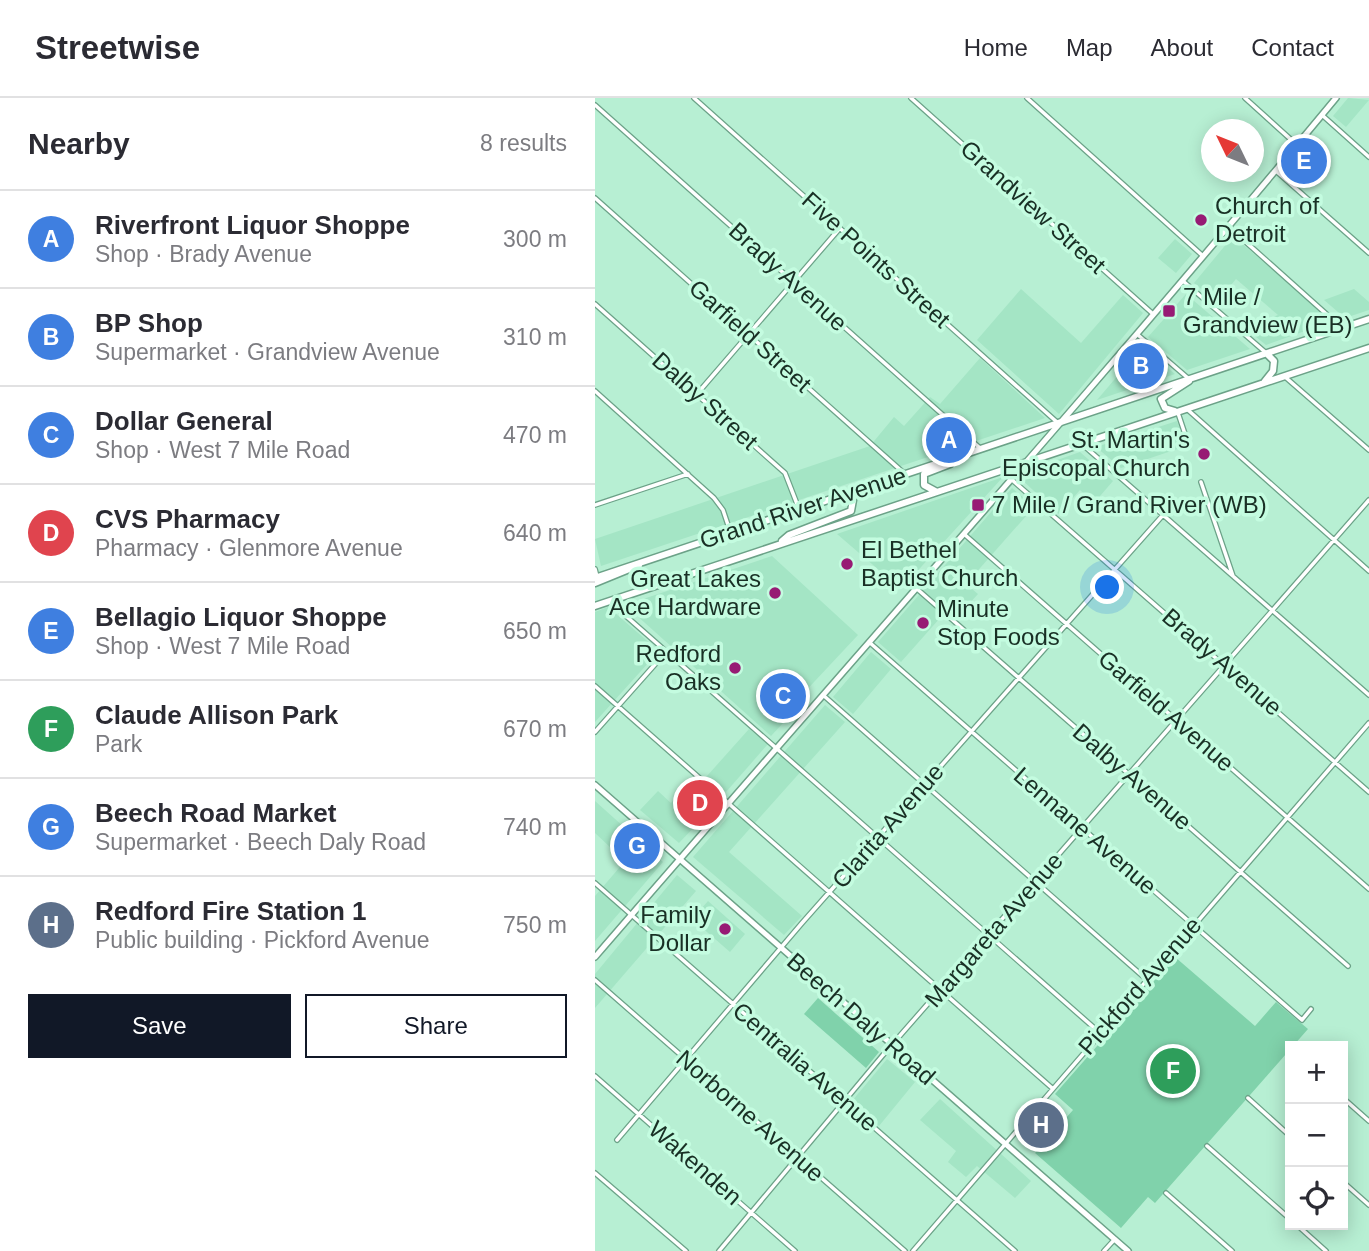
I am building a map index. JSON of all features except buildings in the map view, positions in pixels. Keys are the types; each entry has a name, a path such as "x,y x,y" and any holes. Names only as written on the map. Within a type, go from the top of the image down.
{"main road":[{"path":"595,957 1138,335 1336,98"},
{"name":"Grand River Avenue","path":"596,577 1369,319"},
{"name":"Grand River Avenue","path":"595,606 1369,348"},
{"path":"1265,381 1274,366 1274,361 1266,354"},
{"path":"1177,411 1165,408 1161,399 1190,380"},
{"path":"941,490 927,489 923,476 950,464 959,456"},
{"path":"778,544 789,535 851,512 853,500 843,495"},
{"name":"Beech Daly Road","path":"595,785 1128,1251"}],"street":[{"name":"Five Points Street","path":"694,98 1062,421"},
{"name":"Grandview Street","path":"911,98 1154,316"},
{"path":"1027,98 1203,256"},
{"path":"1244,98 1297,145"},
{"name":"Brady Avenue","path":"595,105 981,449"},
{"path":"1322,115 1369,157"},
{"path":"1275,170 1369,253"},
{"name":"Garfield Street","path":"595,198 905,474"},
{"path":"1228,227 1342,328"},
{"path":"697,394 840,228"},
{"path":"1183,281 1266,354"},
{"name":"Dalby Street","path":"595,304 785,472 799,509"},
{"path":"1138,335 1190,380"},
{"path":"1284,376 1369,450"},
{"path":"595,391 719,504 730,531"},
{"path":"1187,408 1190,415 1369,571"},
{"path":"1177,411 1187,440"},
{"path":"1082,444 1369,695"},
{"path":"595,505 688,474"},
{"name":"Brady Avenue","path":"1011,479 1369,792"},
{"path":"1201,482 1234,578"},
{"name":"Margareta Avenue","path":"719,1251 892,1046 1369,500"},
{"name":"Clarita Avenue","path":"617,1140 780,948 1163,514"},
{"name":"Garfield Avenue","path":"964,534 1369,889"},
{"name":"Dalby Avenue","path":"916,588 1348,966"},
{"path":"609,601 1100,1033"},
{"name":"Lennane Avenue","path":"869,642 1301,1020 1311,1009"},
{"path":"595,733 666,652"},
{"path":"595,686 1052,1088"},
{"path":"823,695 1146,979"},
{"name":"Pickford Avenue","path":"913,1251 1369,723"},
{"name":"Centralia Avenue","path":"595,883 1015,1251"},
{"name":"Norborne Avenue","path":"595,980 905,1251"},
{"name":"Wakenden","path":"595,1076 795,1251"},
{"path":"1248,1098 1285,1131"},
{"path":"1348,1102 1369,1121"},
{"path":"1207,1146 1285,1215"},
{"path":"596,1173 686,1251"},
{"path":"1348,1186 1369,1205"},
{"path":"1165,1193 1232,1251"},
{"path":"1303,1230 1327,1251"},
{"path":"1104,1251 1115,1239"}],"shaded area":[{"path":"1348,98 1369,100 1346,127 1333,116"},
{"path":"1233,236 1333,321 1266,345 1245,328 1278,315 1236,279 1217,302 1194,283"},
{"path":"1175,239 1192,254 1176,273 1158,258"},
{"path":"1021,289 1081,343 1123,295 1143,313 1059,414 977,340"},
{"path":"1354,289 1369,302 1369,310 1345,318 1324,300"},
{"path":"1186,294 1250,349 1187,370 1148,337"},
{"path":"1142,347 1175,374 1097,400"},
{"path":"980,358 1045,418 601,566 595,539 870,446 894,417 904,426 930,397 940,404"},
{"path":"1177,421 1186,446 1121,468 1096,447"},
{"path":"1080,452 1113,481 1094,503 1080,490 1059,514 1021,479 1029,470"},
{"path":"1003,477 901,589 837,534"},
{"path":"1012,488 1034,507 966,584 978,594 957,617 948,609 901,662 878,642"},
{"name":"Redford Oaks","path":"772,556 858,635 800,697 797,708 771,736 625,605"},
{"path":"608,607 659,651 595,722 595,612"},
{"path":"871,652 891,669 853,714 833,697"},
{"path":"825,705 845,722 729,852 802,916 784,935 693,857"},
{"path":"749,729 768,744 726,792 707,776"},
{"path":"692,779 718,802 679,843 640,810 658,791 671,803"},
{"path":"595,801 663,862 595,941 595,896 625,861 595,833"},
{"path":"677,875 696,891 595,1008 595,974"},
{"path":"708,901 745,934 730,952 692,919"},
{"path":"1175,957 1255,1026 1276,1002 1308,1029 1297,1041 1285,1041 1285,1055 1155,1203 1148,1197 1121,1228 1035,1153 1073,1110 1055,1094"},
{"path":"818,998 879,1052 866,1068 804,1014"},
{"path":"887,1059 915,1082 879,1126 852,1101"},
{"path":"940,1099 1031,1181 1015,1198 977,1166 966,1177 948,1162 956,1151 920,1120"}],"place":[{"name":"Bellagio Liquor Shoppe","path":"1304,161"},
{"name":"Church of Detroit","path":"1201,220"},
{"name":"7 Mile / Grandview (EB)","path":"1169,311"},
{"name":"BP Shop","path":"1141,366"},
{"name":"Riverfront Liquor Shoppe","path":"949,440"},
{"name":"St. Martin's Episcopal Church","path":"1204,454"},
{"name":"7 Mile / Grand River (WB)","path":"978,505"},
{"name":"El Bethel Baptist Church","path":"847,564"},
{"name":"Great Lakes Ace Hardware","path":"775,593"},
{"name":"Minute Stop Foods","path":"923,623"},
{"name":"Redford Oaks","path":"735,668"},
{"name":"Dollar General","path":"783,696"},
{"name":"CVS Pharmacy","path":"700,803"},
{"name":"Beech Road Market","path":"637,846"},
{"name":"Family Dollar","path":"725,929"},
{"name":"Claude Allison Park","path":"1173,1071"},
{"name":"Redford Fire Station 1","path":"1041,1125"}]}
